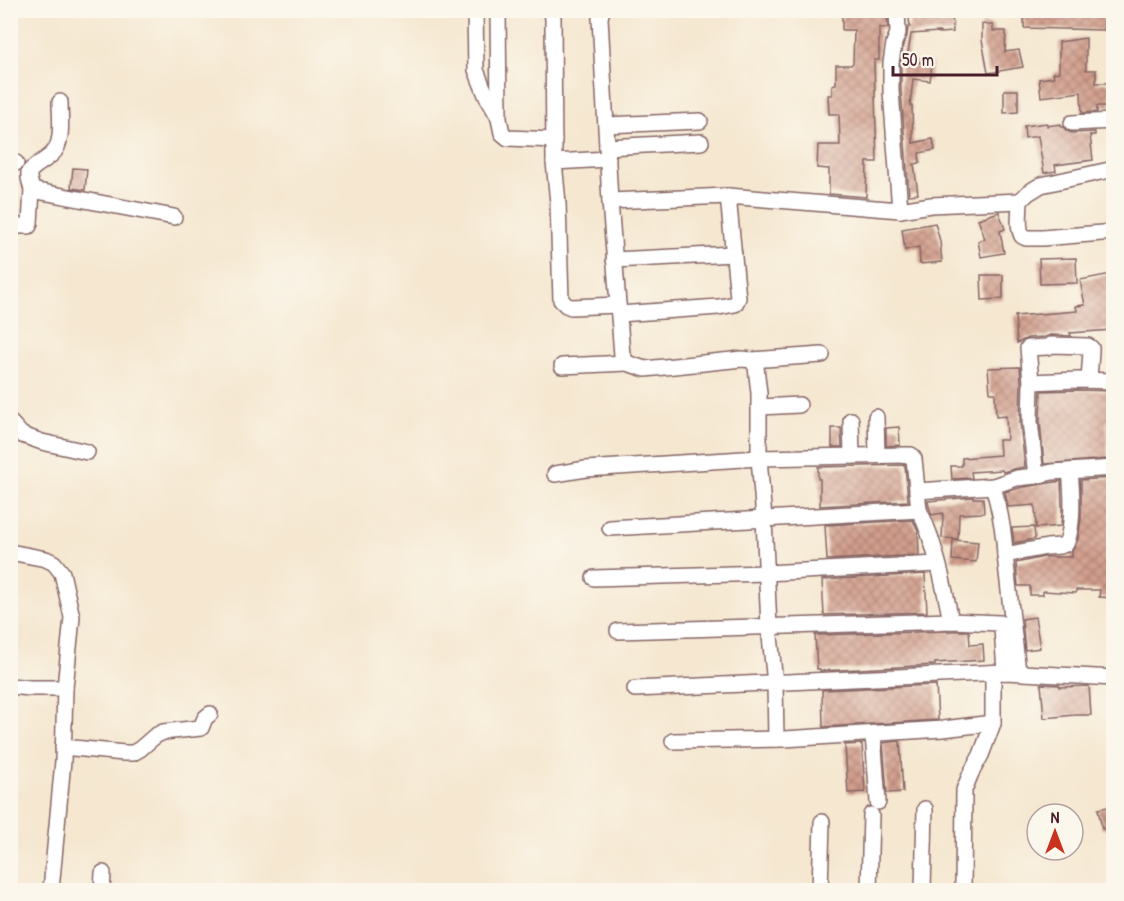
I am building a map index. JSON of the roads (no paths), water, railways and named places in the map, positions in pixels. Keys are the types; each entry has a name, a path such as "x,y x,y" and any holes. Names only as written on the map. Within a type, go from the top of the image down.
{"street":[{"path":"474,10 476,70 486,96 499,119"},
{"path":"498,10 499,119 502,133 508,138 554,140"},
{"path":"551,10 553,18 554,162 558,203 561,300 572,307 619,309 731,306 735,304 738,298 728,196"},
{"path":"602,10 600,18 614,260 622,355 627,363"},
{"path":"897,10 898,33 891,63 891,91 900,210"},
{"path":"476,70 498,70"},
{"path":"10,226 29,226 30,224 33,190 29,172 58,148 60,102"},
{"path":"606,125 700,121"},
{"path":"1072,123 1113,121"},
{"path":"554,162 701,142"},
{"path":"610,201 728,196 900,210 931,205 1020,201 1041,185 1113,169"},
{"path":"33,190 174,217"},
{"path":"1020,201 1019,231 1026,238 1113,232"},
{"path":"614,260 734,254"},
{"path":"1036,476 1030,421 1031,382 1028,348 1051,345 1088,346 1091,348 1089,380"},
{"path":"562,366 627,363 645,369 742,359 822,355"},
{"path":"752,360 756,367 760,407 759,458 769,627 775,683 776,739"},
{"path":"1031,382 1113,381"},
{"path":"760,407 799,405"},
{"path":"876,417 877,455"},
{"path":"851,420 852,456"},
{"path":"10,422 22,435 87,452"},
{"path":"555,474 586,469 759,458 911,455 914,459 919,510 927,529 951,621"},
{"path":"917,491 993,486 1017,478 1052,472 1113,468"},
{"path":"1005,555 1066,544 1069,537 1071,503 1070,471"},
{"path":"963,891 964,790 993,723 1005,672 1005,555 1001,514 993,486"},
{"path":"610,528 919,510"},
{"path":"10,552 46,559 54,563 62,573 72,617 65,688 63,761 51,891"},
{"path":"594,578 766,573 937,564"},
{"path":"618,631 951,621 1000,623 1005,672"},
{"path":"635,689 1005,672 1113,678"},
{"path":"10,686 65,688"},
{"path":"63,747 133,753 163,732 201,728 205,718 210,714"},
{"path":"673,741 873,734 993,723"},
{"path":"869,891 874,809 873,734"},
{"path":"923,891 925,809"},
{"path":"820,891 822,822"},
{"path":"102,891 103,873"}]}
